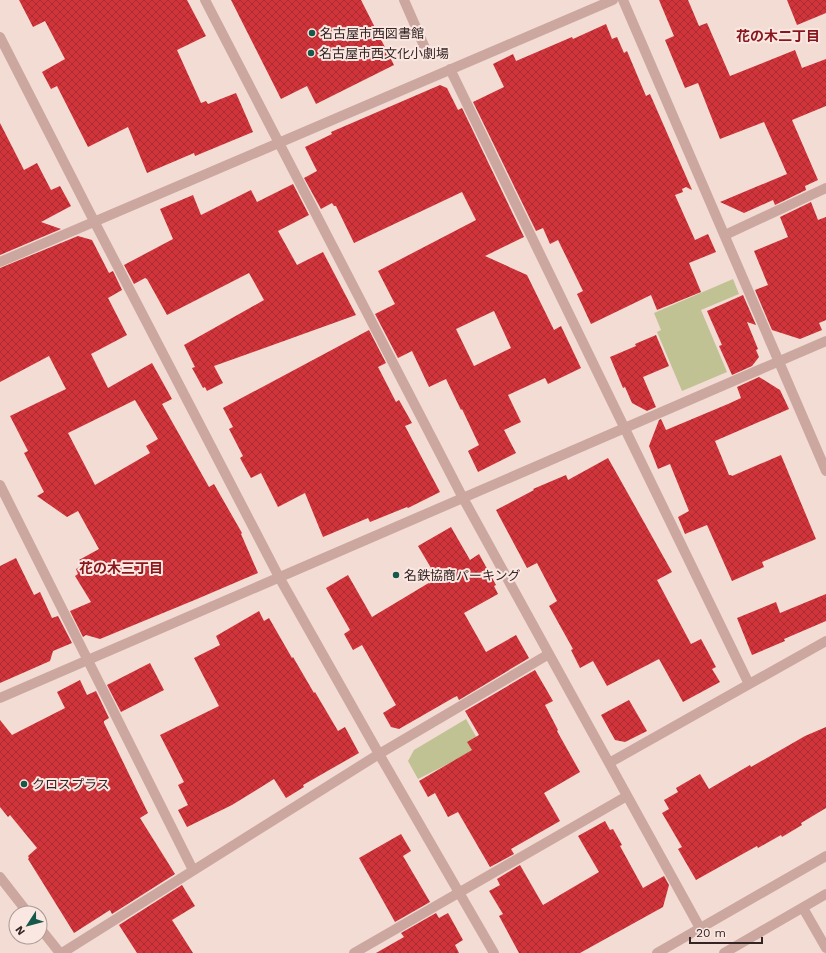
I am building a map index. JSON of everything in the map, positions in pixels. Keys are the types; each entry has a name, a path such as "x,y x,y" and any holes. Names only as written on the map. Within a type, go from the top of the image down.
{"street":[{"path":"204,0 463,498 700,928"},
{"path":"404,0 425,48"},
{"path":"0,262 613,0"},
{"path":"623,0 826,471"},
{"path":"0,37 94,222 280,577 379,754 494,953"},
{"path":"450,69 749,684"},
{"path":"725,235 826,188"},
{"path":"0,698 826,341"},
{"path":"0,485 193,870"},
{"path":"609,763 826,641"},
{"path":"48,938 61,953 379,754 549,654"},
{"path":"354,953 627,796"},
{"path":"657,953 826,856"},
{"path":"0,877 22,905"},
{"path":"724,953 826,894"},
{"path":"803,908 826,948"}],"green space":[{"path":"733,279 739,294 701,310 727,372 682,391 657,332 661,330 654,313"},
{"path":"466,719 482,747 418,779 408,761 414,750"}],"building":[{"path":"19,0 187,0 206,36 177,50 201,103 206,101 208,104 236,93 253,132 195,156 194,153 147,173 128,127 88,147 57,86 51,89 42,72 65,59 45,21 33,27"},
{"name":"名古屋市西図書館","path":"231,0 361,0 394,65 316,104 307,86 281,99"},
{"path":"659,0 688,0 699,26 707,23 730,76 795,50 802,68 826,59 826,106 792,120 818,180 805,186 806,190 775,205 773,200 744,213 720,202 787,174 764,122 720,139 698,83 685,88 665,40 674,36"},
{"path":"787,0 826,0 826,13 797,25"},
{"path":"606,24 612,39 617,37 624,53 627,51 646,96 650,94 692,190 686,187 682,189 683,192 675,195 695,240 708,234 716,252 689,263 701,292 657,310 651,295 591,324 577,294 583,291 558,240 550,244 543,228 536,231 473,102 504,87 493,64 513,54 516,61 572,37 573,39"},
{"path":"440,85 447,88 458,110 462,108 524,237 485,256 527,275 554,330 561,326 581,368 548,384 545,378 508,395 521,422 504,430 516,453 478,472 468,451 479,445 446,379 429,387 412,351 398,358 375,314 395,304 378,271 476,220 462,192 354,243 336,206 332,203 321,209 304,178 317,171 305,147 332,134 331,132","holes":["494,311 511,348 474,366 456,329"]},
{"path":"0,123 24,170 37,163 51,190 60,186 71,206 41,222 61,229 0,255"},
{"path":"293,184 309,215 278,231 297,265 323,252 356,315 214,366 223,383 207,391 205,387 203,388 192,368 195,367 184,345 264,300 249,273 167,315 147,279 145,278 134,284 124,265 173,239 160,209 193,195 201,215 251,190 257,202"},
{"path":"811,202 818,220 826,217 826,320 819,323 822,330 800,339 772,330 755,290 768,285 754,251 788,237 780,217"},
{"path":"78,236 92,240 109,273 113,271 122,290 108,298 127,335 91,354 108,388 152,363 172,399 162,404 209,487 214,484 242,533 241,534 258,573 100,639 86,635 83,637 70,611 91,602 75,576 78,574 76,569 82,565 79,560 99,549 78,511 67,517 37,496 44,492 24,453 28,451 10,416 66,389 49,356 0,382 0,268","holes":["135,400 158,439 146,446 150,453 95,485 68,433"]},
{"path":"743,295 756,325 747,322 758,349 756,350 759,357 752,366 732,375 719,346 722,345 707,311"},
{"path":"369,330 386,363 378,367 396,402 399,400 412,423 405,426 440,492 408,508 407,507 370,522 368,518 323,537 305,493 278,507 261,473 251,478 240,458 243,456 229,429 233,427 223,408"},
{"path":"656,335 669,366 643,377 656,407 647,411 632,403 625,387 623,388 610,357 636,346 635,344"},
{"path":"759,377 780,390 789,409 715,441 729,475 732,476 781,455 816,539 762,562 764,567 732,581 707,525 685,534 678,517 689,511 670,464 658,469 649,446 659,420 661,419 666,430 728,404 741,398 737,387"},
{"path":"608,458 672,572 657,580 691,644 701,639 716,667 712,669 720,682 683,702 659,659 607,686 593,661 580,668 571,650 573,649 549,606 557,601 537,563 527,568 496,510 534,490 533,489 566,475 568,480"},
{"path":"451,527 470,560 479,554 496,585 494,586 498,594 464,613 486,652 516,635 529,658 459,700 457,696 399,729 391,727 383,713 396,705 362,645 353,650 344,634 350,630 326,588 348,575 372,617 437,578 418,546"},
{"path":"16,558 34,595 40,592 52,618 58,616 72,643 53,651 50,661 0,683 0,566"},
{"path":"826,594 826,621 752,655 737,618 776,602 780,613"},
{"path":"259,611 264,621 269,618 292,658 293,657 338,731 345,727 359,753 303,785 304,787 286,798 274,779 232,805 187,827 178,810 188,805 178,785 184,782 160,735 219,706 194,658 220,645 216,636"},
{"path":"150,663 164,690 121,712 107,685"},
{"path":"535,670 553,701 545,705 558,730 557,731 580,772 544,793 560,821 511,849 514,854 490,867 458,812 448,817 435,793 428,797 419,781 472,750 467,742 479,735 465,711"},
{"path":"80,680 87,695 96,691 109,718 104,721 104,723 148,813 140,818 175,874 112,914 110,910 74,933 28,859 28,856 37,848 10,815 8,817 0,807 0,720 12,735 65,708 57,692"},
{"path":"629,700 647,731 625,742 615,740 601,715"},
{"path":"826,727 826,808 801,823 802,825 782,837 781,835 758,848 757,846 696,880 678,849 682,847 662,813 669,809 664,800 678,792 676,788 700,774 709,789 750,765 751,767 805,736"},
{"path":"605,821 610,830 613,829 622,845 620,846 643,888 664,876 669,885 663,907 580,953 519,953 499,916 503,914 489,891 500,885 497,879 520,865 543,905 599,872 578,836"},
{"path":"401,834 411,851 403,856 430,902 395,922 359,858"},
{"path":"182,885 195,906 172,920 193,953 137,953 119,925"},
{"path":"436,913 439,918 448,913 463,940 455,945 459,953 376,953 404,937 401,933"}],"place":[{"name":"名古屋市西図書館","path":"312,33"},
{"name":"名古屋市西文化小劇場","path":"311,53"},
{"name":"名鉄協商パーキング","path":"396,575"},
{"name":"クロスプラス","path":"24,784"}],"district":[{"name":"花の木二丁目","path":"778,36"},
{"name":"花の木三丁目","path":"121,568"}]}
